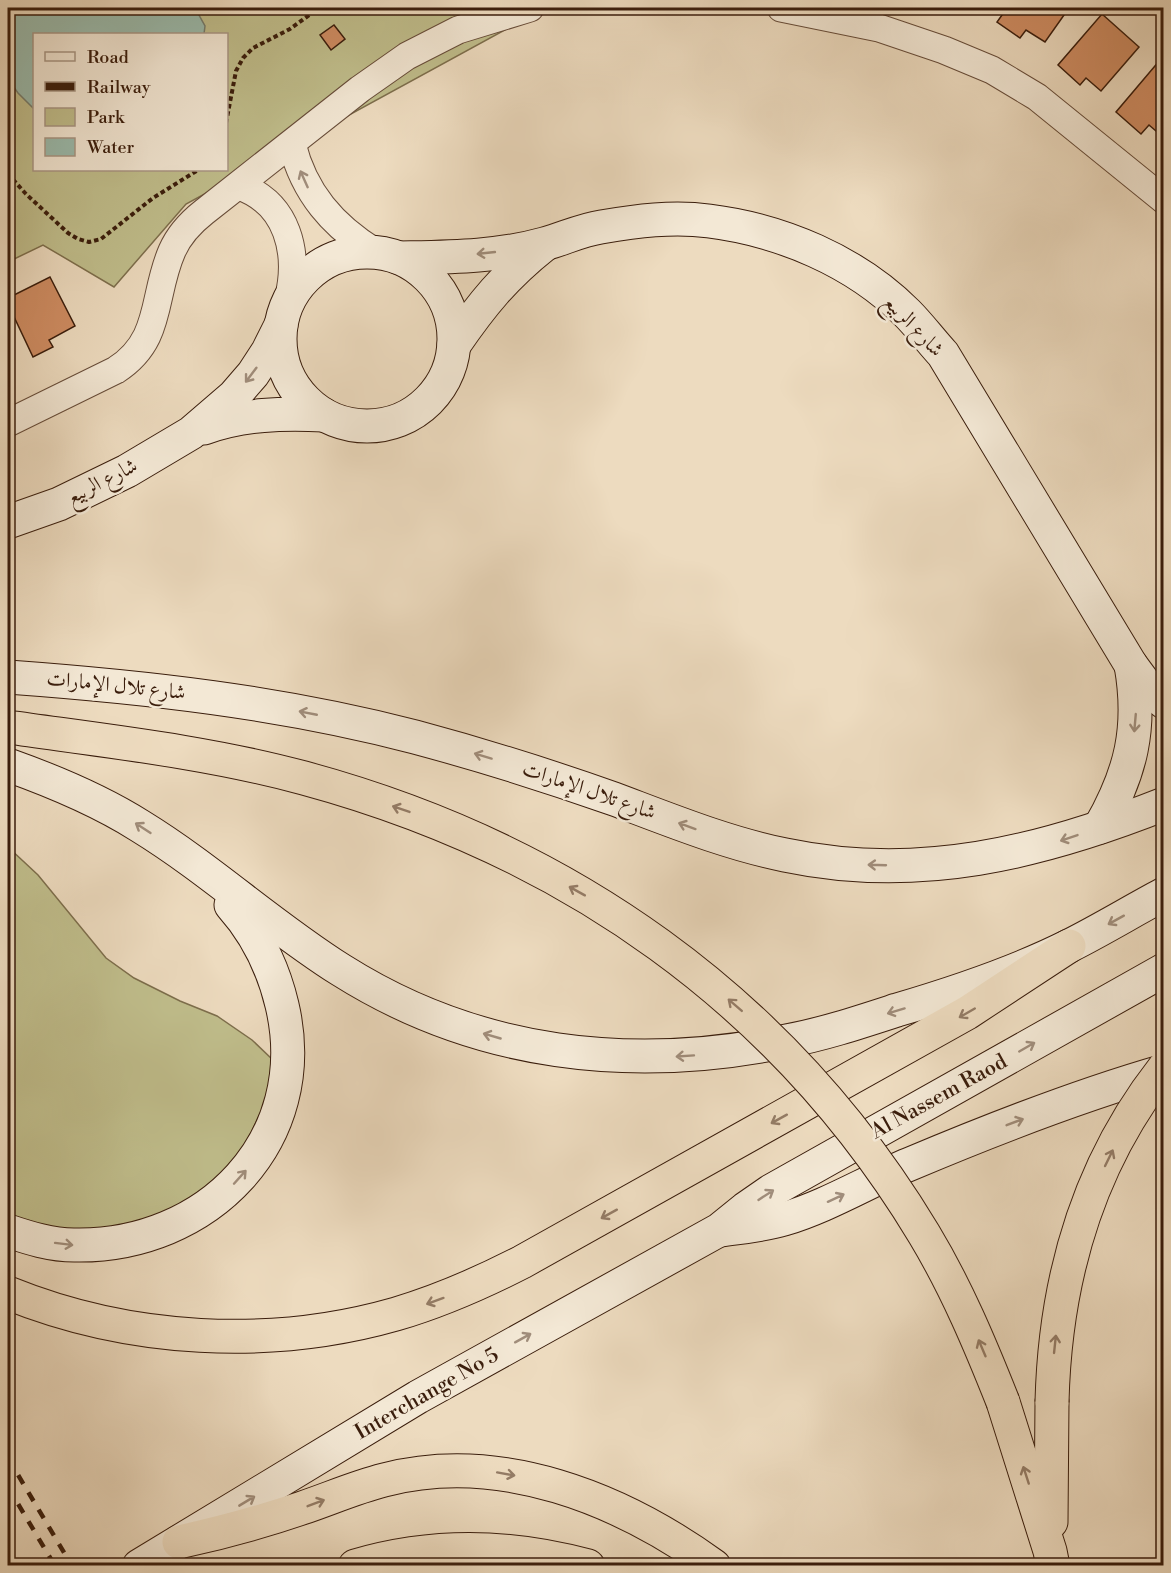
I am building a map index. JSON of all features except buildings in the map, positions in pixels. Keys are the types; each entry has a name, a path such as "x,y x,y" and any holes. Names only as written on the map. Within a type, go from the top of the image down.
{"highway":[{"path":"8,727 131,744 232,762 302,778 361,795 438,823 531,866 585,896 637,928 733,1003 819,1088 858,1135 926,1236 981,1345 1003,1402 1052,1558"},
{"path":"8,1293 55,1310 122,1326 155,1332 224,1336 258,1336 327,1329 372,1320 427,1304 491,1278 532,1257 967,1013 1069,946"},
{"path":"1052,1558 1053,1360 1066,1276 1091,1194 1109,1156 1130,1118 1164,1070"},
{"path":"179,1542 260,1522 383,1480 421,1472 459,1470 535,1479 572,1491 657,1530 714,1566"},
{"path":"355,1566 416,1552 475,1548 534,1553 588,1566"}],"main road":[{"name":"شارع الربيع","path":"388,255 487,254 544,244 597,227 652,219 707,220 762,231 794,242 814,250 863,278 906,312 943,354 1131,665 1148,688 1164,702"},
{"name":"شارع الربيع","path":"454,345 497,286 544,244"},
{"path":"349,254 388,255 424,272 441,293 452,318 454,345 447,374 431,399 408,416 380,426 351,425 324,415 303,399 288,377 281,352 285,313 304,279 324,263 349,254"},
{"name":"شارع الربيع","path":"8,522 59,504 127,471 214,416 241,389 268,351 285,313"},
{"name":"شارع الربيع","path":"191,432 217,423 252,416 324,415"},
{"name":"شارع الربيع","path":"1100,827 1122,784 1130,760 1136,713 1131,665"},
{"name":"شارع تلال الإمارات","path":"8,677 101,683 196,694 365,724 525,769 742,844 786,855 831,862 876,866 968,861 1057,842 1164,804"},
{"path":"8,765 111,809 139,825 192,861 314,952 376,990 442,1020 476,1032 529,1045 582,1054 665,1057 748,1049 830,1031 960,989 1069,946 1164,894"},
{"path":"8,1231 39,1240 72,1245 105,1244 137,1238 168,1228 196,1214 222,1196 244,1173 262,1147 276,1118 285,1087 288,1055 286,1023 279,992 272,969 250,927 192,861"},
{"name":"Al Nassem Raod","path":"719,1230 771,1191 1164,970"},
{"path":"719,1230 752,1226 804,1212 977,1136 1065,1103 1164,1070"},
{"name":"Interchange No 5","path":"139,1566 418,1397 719,1230"}],"street":[{"path":"8,423 116,370 140,351 147,337 171,252 191,223 360,89 407,56 458,30 530,8"},
{"path":"781,8 879,28 944,50 992,70 1037,97 1164,200"},
{"path":"292,144 304,179 324,210 347,233 388,255"},
{"path":"239,186 249,189 268,202 275,210 285,231 293,265 292,283 285,313"},
{"path":"285,231 324,210"}],"path":[{"path":"228,113 236,71 243,58 253,48 291,29 319,8"},
{"path":"8,174 26,194 68,232 78,239 89,242 101,239 153,198 196,171"}],"green space":[{"path":"8,8 545,8 186,204 114,287 43,245 8,262"},
{"path":"8,847 38,875 106,958 134,978 217,1016 252,1040 274,1061 271,1091 239,1158 207,1191 140,1225 56,1232 8,1216"}],"water":[{"path":"8,8 195,8 205,26 204,33 33,33 33,108 8,79"}],"railway":[{"path":"8,1458 72,1566"},
{"path":"8,1487 55,1566"}]}
